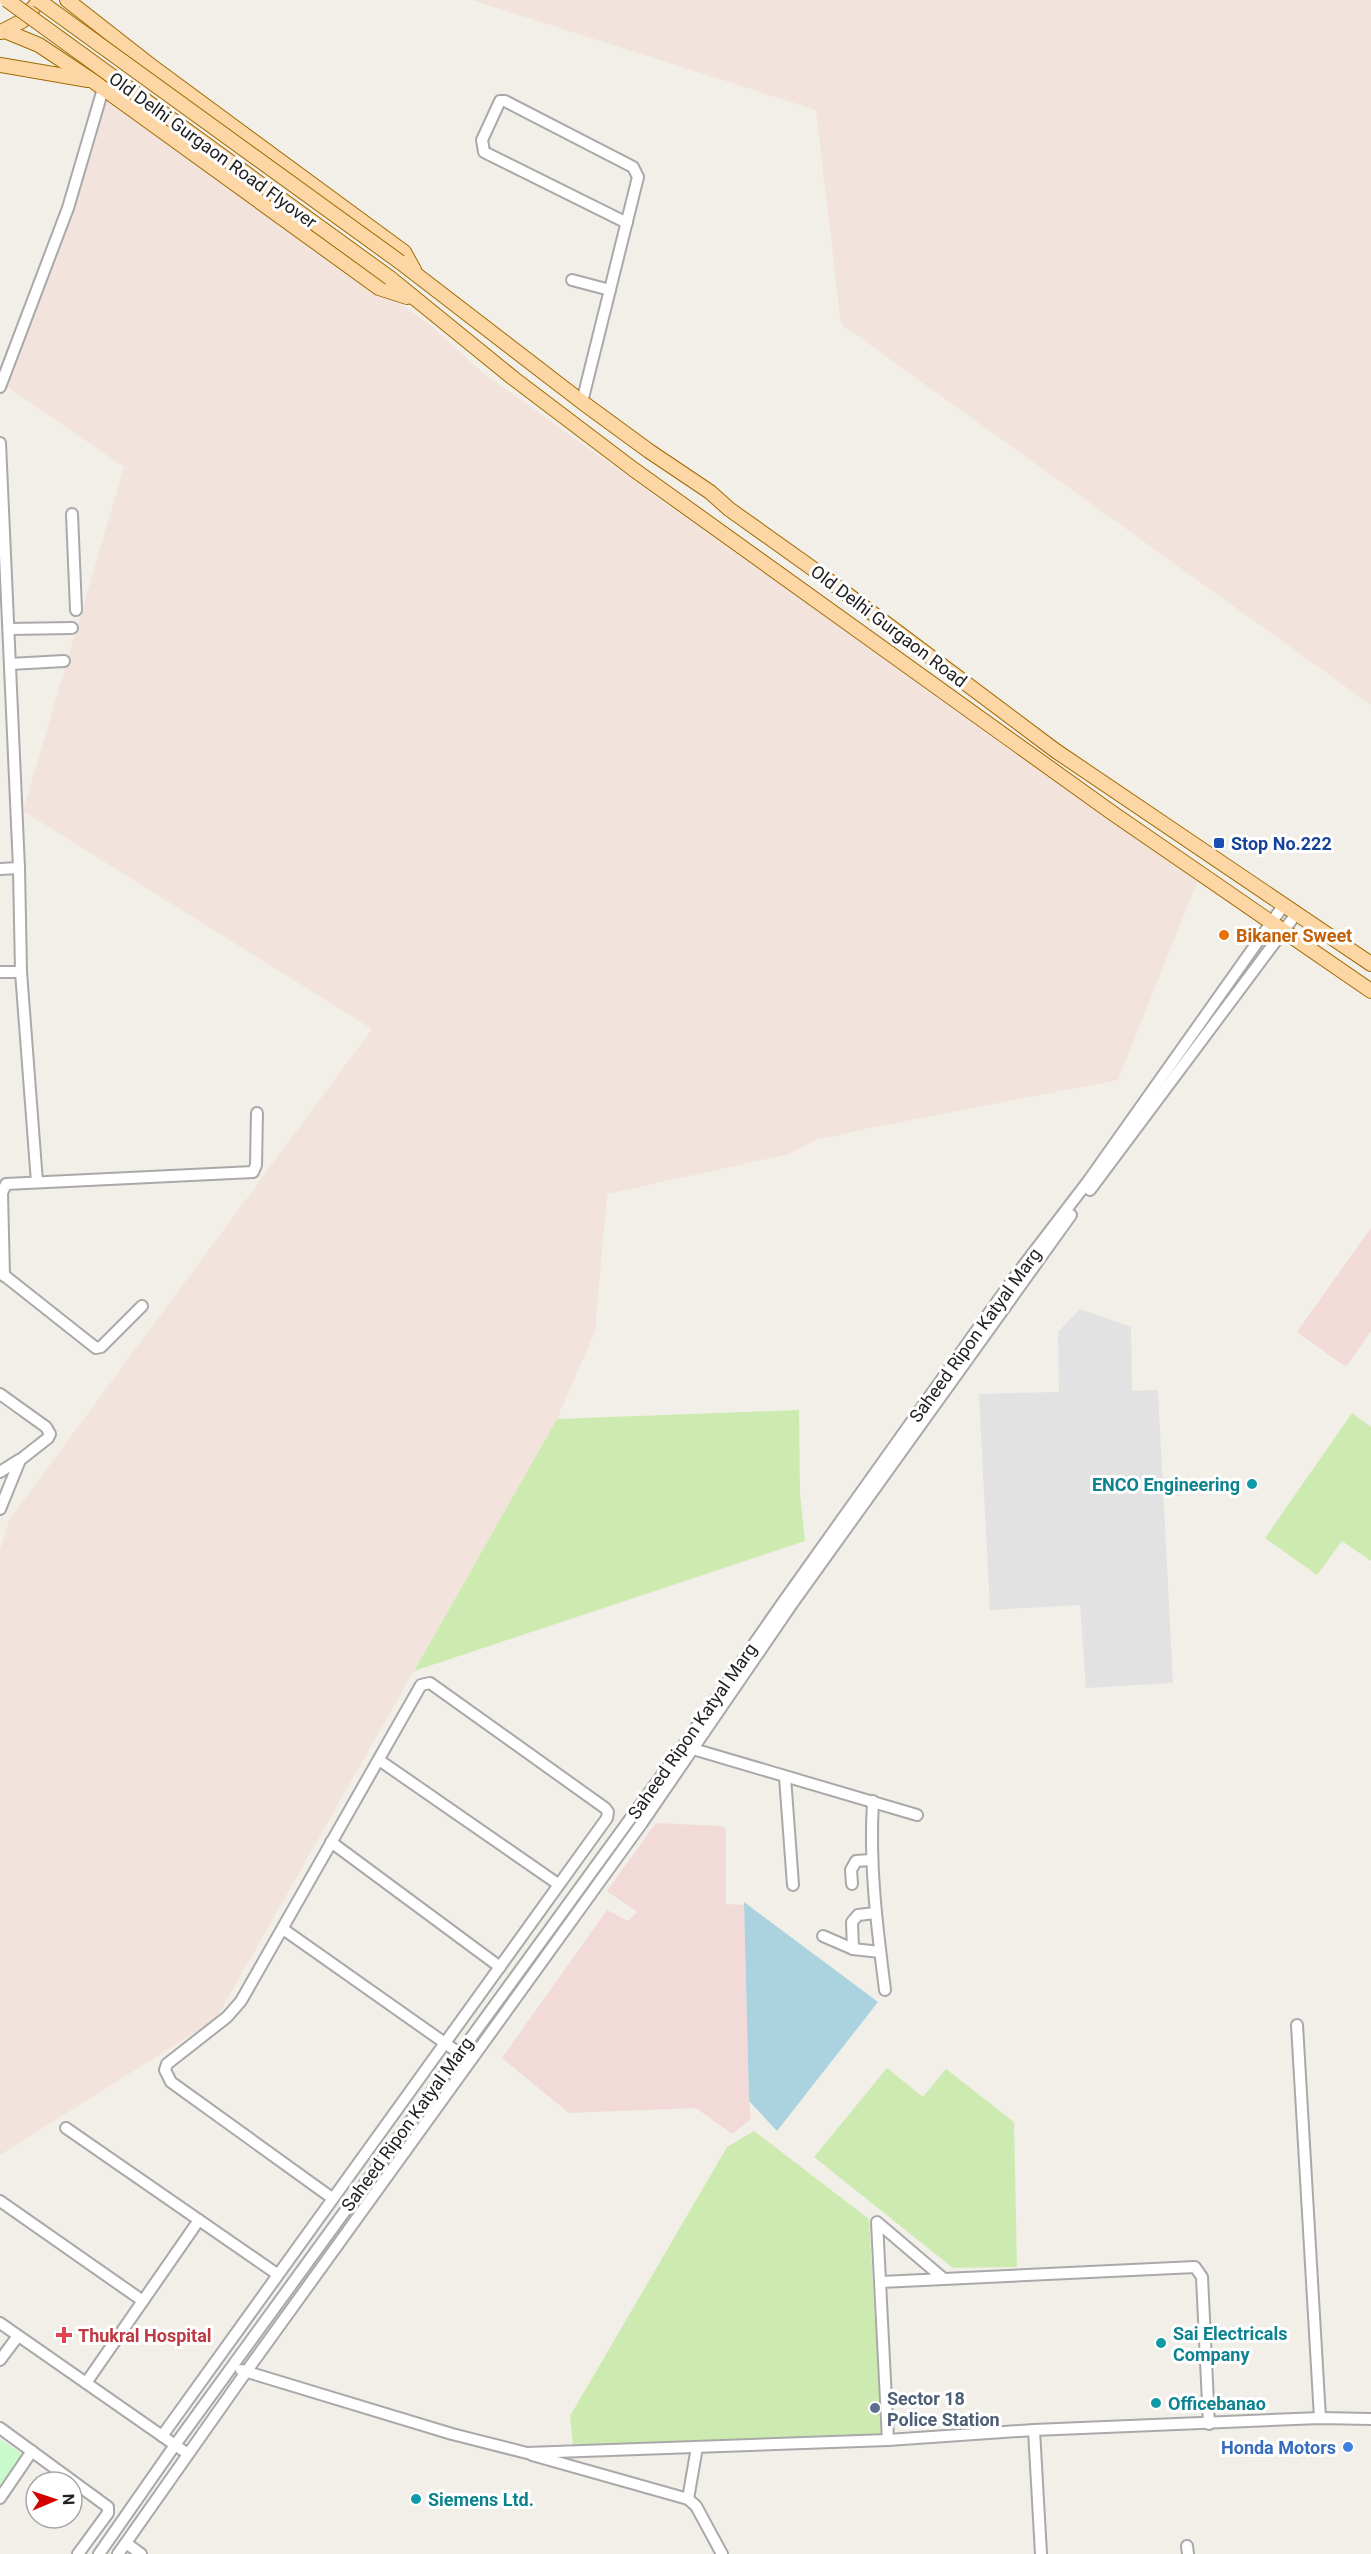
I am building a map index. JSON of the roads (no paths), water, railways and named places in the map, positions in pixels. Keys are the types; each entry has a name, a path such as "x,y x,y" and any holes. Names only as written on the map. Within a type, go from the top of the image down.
{"main road":[{"name":"Old Delhi Gurgaon Road Flyover","path":"7,0 418,300"},
{"name":"Old Delhi Gurgaon Road Flyover","path":"39,0 417,275"},
{"path":"3,32 22,21 39,0"},
{"path":"67,0 404,252 417,275"},
{"path":"86,0 96,23"},
{"path":"3,32 39,45 98,85 379,288 418,300"},
{"path":"0,65 98,85"},
{"name":"Old Delhi Gurgaon Road","path":"417,275 582,402 710,492 729,510 816,571 1056,751 1371,964"},
{"name":"Old Delhi Gurgaon Road","path":"418,300 513,378 633,469 994,729 1371,992"}],"street":[{"path":"0,387 68,208 98,85"},
{"path":"582,402 627,223 638,177 633,167 505,101 500,101 482,141 484,152 627,223"},
{"path":"572,280 610,291"},
{"path":"0,443 19,868 21,972 37,1182"},
{"path":"72,514 76,610"},
{"path":"9,629 72,628"},
{"path":"10,664 64,661"},
{"path":"0,869 19,868"},
{"name":"Saheed Ripon Katyal Marg","path":"118,2554 246,2372 640,1826 839,1531 1014,1278 1089,1180 1283,906"},
{"name":"Saheed Ripon Katyal Marg","path":"99,2554 459,2053 839,1531 1069,1217 1296,914"},
{"path":"0,972 21,972"},
{"path":"142,1306 101,1347 96,1348 2,1274 3,1187 12,1183 253,1172 256,1165 257,1113"},
{"path":"0,1394 49,1430 48,1438 0,1472"},
{"path":"0,1509 20,1460"},
{"path":"162,2436 558,1884 605,1823 608,1812 435,1685 426,1683 421,1685 235,2010 167,2064 165,2070 171,2082 332,2198"},
{"path":"693,1749 917,1815"},
{"path":"379,1760 558,1884"},
{"path":"785,1777 793,1885"},
{"path":"873,1801 871,1860 885,1990"},
{"path":"630,1818 640,1826"},
{"path":"331,1842 500,1967"},
{"path":"852,1884 851,1870 856,1861 871,1860"},
{"path":"853,1949 852,1922 858,1915 875,1913"},
{"path":"283,1929 459,2053"},
{"path":"823,1936 853,1949 880,1952"},
{"path":"1297,2025 1320,2418"},
{"path":"66,2128 277,2274"},
{"path":"0,2200 143,2301"},
{"path":"86,2384 199,2220"},
{"path":"888,2440 877,2222 944,2280"},
{"path":"881,2282 1195,2267 1202,2277 1209,2424"},
{"path":"0,2323 188,2454"},
{"path":"0,2360 18,2336"},
{"path":"232,2367 452,2434 688,2499 696,2506 722,2554"},
{"path":"527,2453 888,2440 1034,2430 1320,2418 1371,2419"},
{"path":"0,2428 108,2507 108,2513 78,2554"},
{"path":"1034,2430 1041,2554"},
{"path":"688,2499 697,2447"},
{"path":"0,2498 32,2451"},
{"path":"126,2543 141,2554"}],"water":[{"path":"744,1902 878,2002 777,2131 749,2101"}],"place":[{"name":"Stop No.222","path":"1219,843"},
{"name":"Bikaner Sweet","path":"1224,935"},
{"name":"ENCO Engineering","path":"1252,1484"},
{"name":"Thukral Hospital","path":"64,2335"},
{"name":"Sai Electricals Company","path":"1161,2343"},
{"name":"Officebanao","path":"1156,2403"},
{"name":"Sector 18 Police Station","path":"875,2408"},
{"name":"Honda Motors","path":"1348,2447"},
{"name":"Siemens Ltd.","path":"416,2499"}]}
